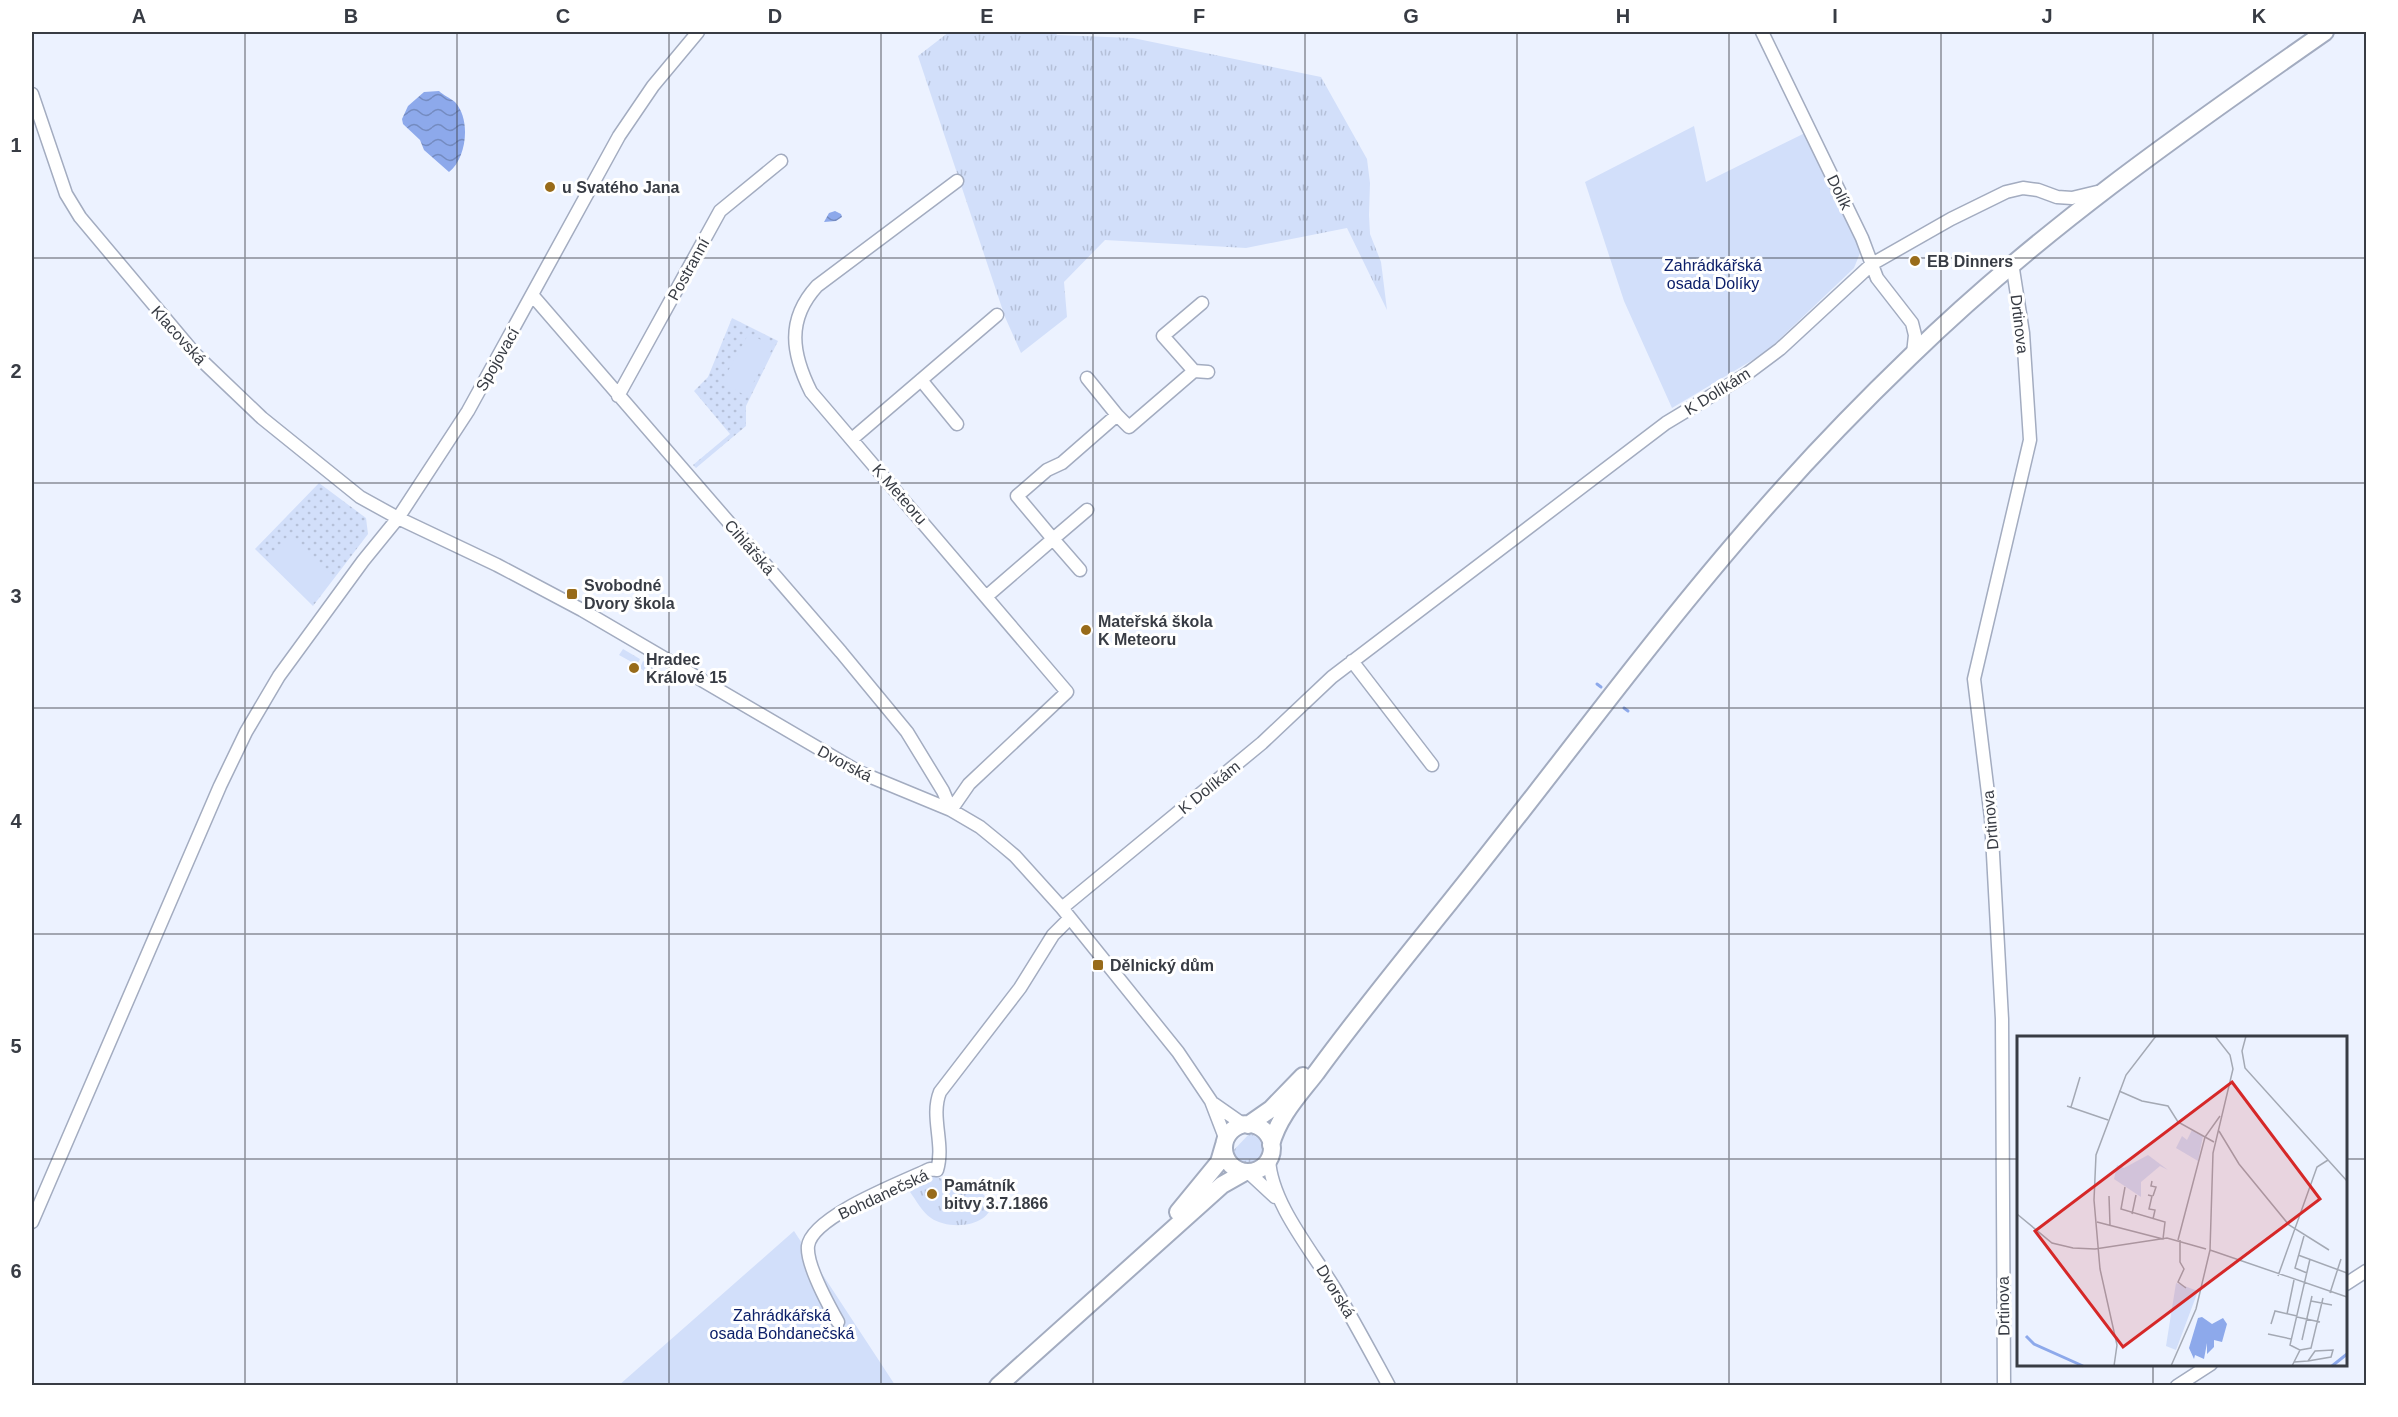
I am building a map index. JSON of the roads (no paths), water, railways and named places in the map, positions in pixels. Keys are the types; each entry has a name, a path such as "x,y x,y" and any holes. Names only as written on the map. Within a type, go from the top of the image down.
{"main road":[{"path":"998,1386 1222,1185 1246,1172 1261,1168 1270,1152 1279,1123 1343,1035 1667,627 1759,515 1835,432 1913,354 2012,263 2103,189 2325,32"},
{"path":"1141,1257 1219,1162 1225,1143 1232,1131 1271,1109 1343,1035"},
{"name":"Dvorská","path":"1246,1125 1254,1125 1266,1132 1270,1152"},
{"name":"Dvorská","path":"1225,1143 1225,1153 1232,1166 1246,1172"}],"street":[{"name":"Spojovací","path":"32,1222 220,786 246,732 279,676 363,561 398,518 468,411 619,136 653,86 698,32"},
{"name":"Dolík","path":"1762,32 1862,238 1880,284 1912,323 1915,335 1913,354"},
{"name":"Klacovská","path":"32,94 66,194 98,241 148,301 196,355 262,418 360,497 398,518"},
{"name":"Postranní","path":"618,396 720,211 781,161"},
{"name":"K Meteoru","path":"951,810 969,784 1067,692 812,392 800,369 794,333 810,294 817,286 957,181"},
{"name":"K Dolíkám","path":"1066,913 1262,743 1332,677 1666,423 1744,376 1780,349 1872,264 1951,219 2006,192 2024,188 2057,197 2072,198 2088,196 2103,189"},
{"name":"Drtinova","path":"2004,1386 2002,1008 1991,818 1974,679 2030,440 2023,333 2012,263"},
{"name":"Cihlářská","path":"533,296 841,652 907,732 943,791 951,810"},
{"path":"1202,303 1163,336 1194,370 1208,372"},
{"path":"852,439 997,315"},
{"path":"1087,378 1129,427 1194,370"},
{"path":"921,380 957,424"},
{"path":"1080,570 1017,496 1047,470 1062,463 1117,415"},
{"path":"987,596 1087,510"},
{"name":"Dvorská","path":"398,518 497,565 582,610 859,772 951,810 980,827 1015,856 1066,913 1178,1052 1211,1101 1225,1143"},
{"path":"1352,661 1432,765"},
{"name":"Bohdanečská","path":"838,1322 823,1296 811,1262 808,1247 811,1237 824,1222 858,1202 930,1169 937,1170 940,1160 936,1113 940,1092 1020,988 1066,913"},
{"name":"Dvorská","path":"1211,1101 1228,1115 1246,1125"},
{"name":"Dvorská","path":"1270,1152 1272,1185 1278,1200 1336,1290 1389,1386"},
{"name":"Dvorská","path":"1246,1172 1278,1200"},
{"path":"2347,1283 2367,1271"},
{"path":"2176,1386 2209,1366"}],"water":[{"path":"439,91 455,102 460,109 465,128 460,158 449,172 424,150 420,140 403,124 402,119 408,106 424,92"},
{"path":"835,211 842,217 836,221 824,222 829,213"}],"waterway":[{"path":"1597,684 1601,687"},
{"path":"1624,708 1628,711"}],"place":[{"name":"u Svatého Jana","path":"550,187"},
{"name":"EB Dinners","path":"1915,261"},
{"name":"Svobodné Dvory škola","path":"572,594"},
{"name":"Mateřská škola K Meteoru","path":"1086,630"},
{"name":"Hradec Králové 15","path":"634,668"},
{"name":"Dělnický dům","path":"1098,965"},
{"name":"Památník bitvy 3.7.1866","path":"932,1194"}],"park label":[{"name":"Zahrádkářská osada Dolíky","path":"1713,274"},
{"name":"Zahrádkářská osada Bohdanečská","path":"782,1324"}]}
